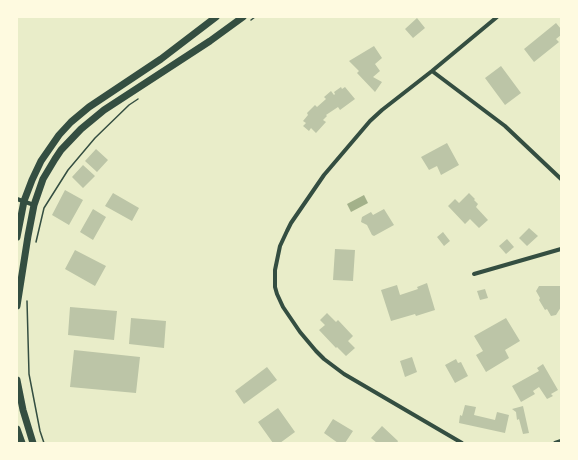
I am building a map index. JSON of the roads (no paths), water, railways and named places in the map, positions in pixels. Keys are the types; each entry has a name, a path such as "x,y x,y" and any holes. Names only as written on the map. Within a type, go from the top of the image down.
{"street":[{"path":"17,237 21,200 41,161 54,141 71,122 89,107 161,59 216,17"},
{"path":"17,306 34,205 43,179 54,159 67,142 80,129 104,110 210,41 243,17"},
{"path":"462,443 344,374 324,359 300,332 283,307 277,294 275,280 278,254 285,234 324,175 373,118 432,72 497,17"},
{"path":"432,72 505,126 561,179"},
{"path":"21,200 34,205"},
{"path":"474,274 561,249"},
{"path":"17,380 23,410 33,443"},
{"path":"17,429 22,443"},
{"path":"555,443 561,441"}]}
